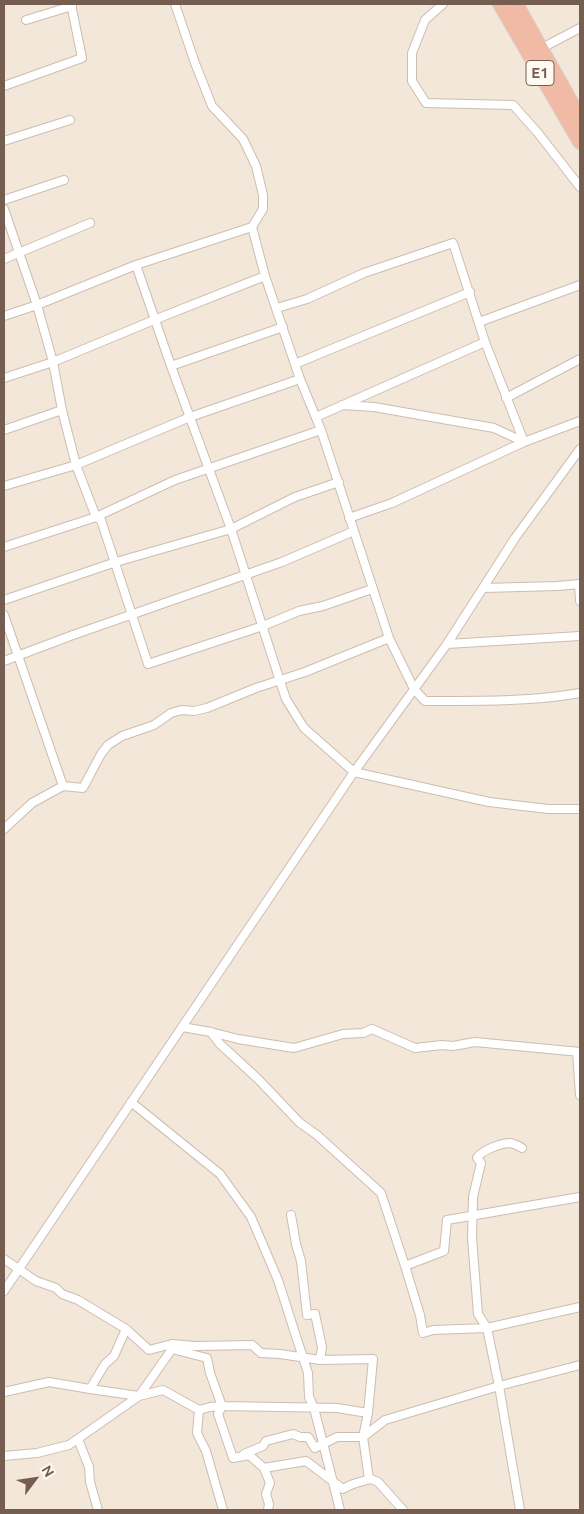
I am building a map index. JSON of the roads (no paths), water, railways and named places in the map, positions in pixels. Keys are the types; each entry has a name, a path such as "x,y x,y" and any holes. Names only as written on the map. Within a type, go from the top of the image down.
{"highway":[{"name":"E1","path":"500,4 580,142"},
{"name":"E1","path":"516,4 576,101 580,118"}],"street":[{"path":"4,316 37,305 136,265 252,227 263,209 263,196 256,166 243,139 212,106 175,4"},
{"path":"443,4 424,20 412,53 412,81 426,103 513,105 538,133 580,187"},
{"path":"4,86 82,58 72,5 26,20"},
{"path":"542,48 580,28"},
{"path":"4,141 70,120"},
{"path":"4,200 64,180"},
{"path":"4,209 37,305 53,362 62,410 76,465 96,517 101,520 148,664 263,626 299,611 323,606 372,589"},
{"path":"4,259 90,223"},
{"path":"252,227 265,276 300,379 321,430 389,638 414,689 425,700 491,701 548,699 580,693"},
{"path":"277,308 307,299 364,273 453,243 485,342 524,442"},
{"path":"136,265 154,320 247,575 286,699 304,728 354,772 489,802 548,809 580,809"},
{"path":"4,378 53,362 265,276"},
{"path":"479,322 580,285"},
{"path":"296,364 470,292"},
{"path":"171,366 283,327"},
{"path":"316,416 485,342"},
{"path":"506,398 580,359"},
{"path":"4,486 76,465 190,418 300,379"},
{"path":"342,405 374,407 494,428 524,442"},
{"path":"4,430 62,410"},
{"path":"349,518 392,503 524,442 580,421"},
{"path":"4,547 96,517 208,467 321,430"},
{"path":"4,1291 354,772 447,644 516,538 580,449"},
{"path":"4,600 116,562 231,529 295,497 338,482"},
{"path":"4,661 282,562 354,531"},
{"path":"484,588 580,584 580,601"},
{"path":"4,615 63,786"},
{"path":"447,644 580,636"},
{"path":"4,829 32,803 63,786 83,788 101,754 108,745 122,736 154,725 171,713 207,708 389,638"},
{"path":"182,1027 294,1048 343,1034 363,1033 372,1029 415,1048 442,1045 453,1046 475,1042 579,1052 580,1095"},
{"path":"211,1032 220,1044 258,1079 300,1123 317,1135 381,1193 420,1314 423,1333 433,1330 487,1328 580,1307"},
{"path":"131,1102 220,1174 251,1217 278,1280 308,1374 309,1397 314,1408 340,1510"},
{"path":"520,1510 487,1328 478,1314 472,1238 474,1197 481,1163 477,1158 488,1149 510,1143 522,1148"},
{"path":"405,1266 444,1251 447,1220 580,1197"},
{"path":"291,1215 296,1244 302,1261 307,1315 315,1314 322,1347 320,1360"},
{"path":"4,1259 36,1281 56,1288 62,1294 78,1300 126,1329 149,1350 172,1347 252,1345 261,1353 320,1360 373,1359 368,1413 363,1437 369,1479"},
{"path":"90,1389 105,1364 114,1356 126,1329"},
{"path":"4,1456 37,1453 69,1445 139,1396 172,1347"},
{"path":"172,1347 208,1358 210,1373 222,1406 218,1414 233,1458"},
{"path":"233,1458 263,1446 266,1441 293,1434 300,1438 308,1437 315,1448 337,1437 363,1437 385,1420 499,1386 580,1365"},
{"path":"4,1392 49,1382 139,1396 163,1390 199,1410 222,1406 337,1408 368,1413"},
{"path":"199,1410 197,1433 206,1451 213,1482 223,1510"},
{"path":"78,1439 89,1467 90,1482 98,1510"},
{"path":"233,1458 248,1455 264,1468 270,1483 266,1494 269,1504 268,1510"},
{"path":"264,1468 306,1461 344,1489 354,1482 365,1482 369,1479 378,1482 402,1510"}]}
